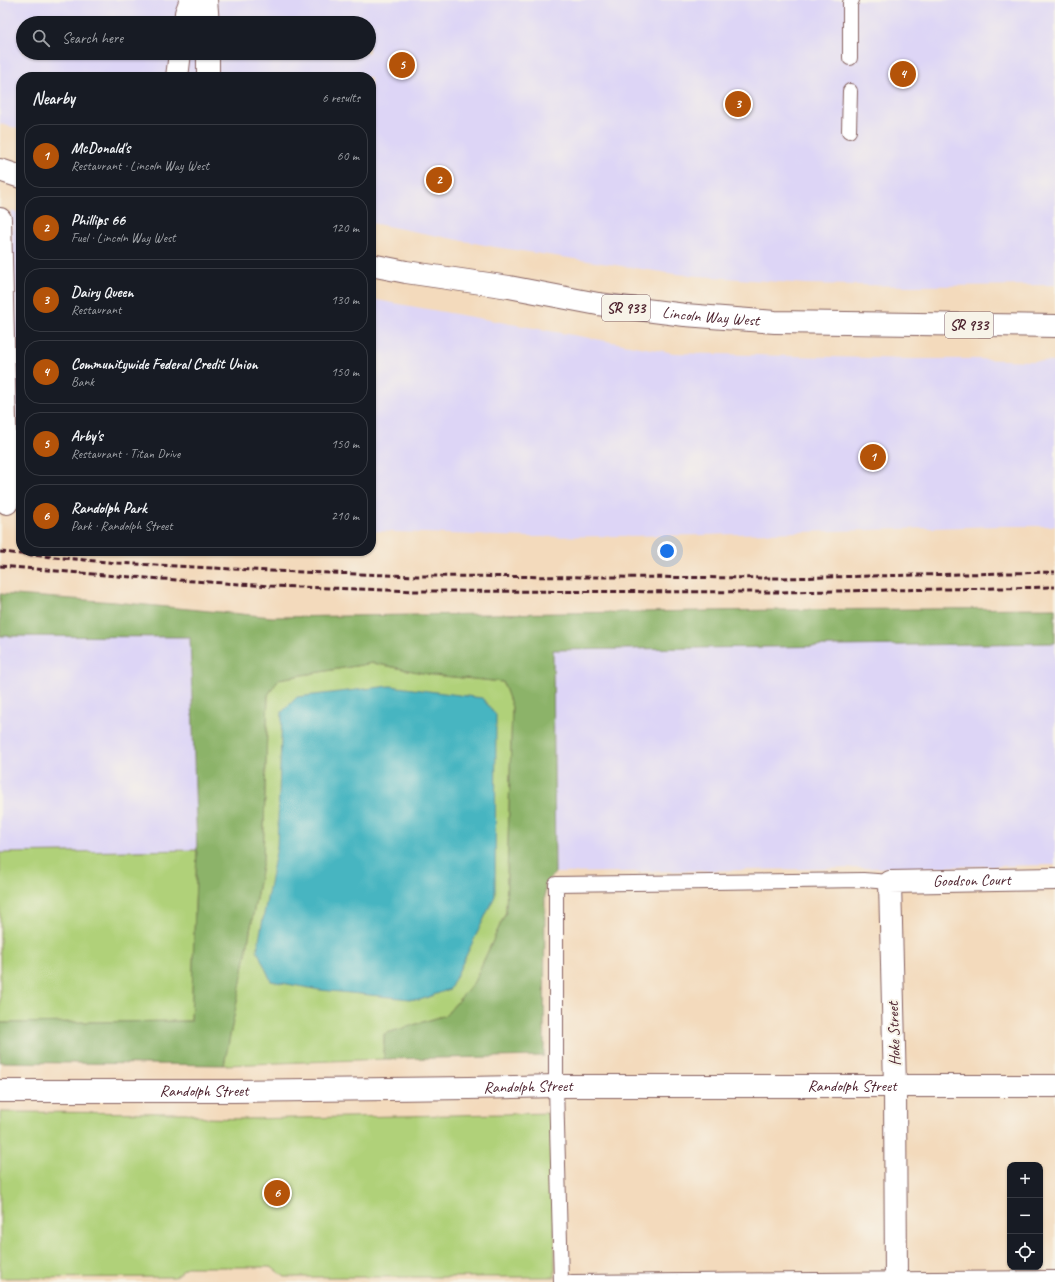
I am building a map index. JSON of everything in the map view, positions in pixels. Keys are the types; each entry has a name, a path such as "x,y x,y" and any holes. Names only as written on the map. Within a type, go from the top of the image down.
{"street":[{"path":"186,16 191,0"},
{"path":"206,0 207,16"},
{"path":"178,72 179,60"},
{"path":"208,60 208,72"},
{"path":"0,170 16,175"},
{"path":"0,219 6,503"},
{"name":"Lincoln Way West","path":"376,266 406,272 509,287 598,304 692,316 775,322 1055,326"},
{"name":"Goodson Court","path":"890,882 1055,879"},
{"name":"Hoke Street","path":"890,882 895,1087 896,1281"},
{"name":"Randolph Street","path":"0,1091 223,1091 556,1086 1055,1086"}],"lane":[{"path":"850,58 850,3 852,0"},
{"path":"849,131 850,91"},
{"path":"561,1282 556,1086 556,884 863,880 890,882"},
{"path":"572,1282 896,1281 1055,1278"}],"shaded area":[{"path":"0,0 1055,0 1055,285 911,286 805,284 675,274 495,247 376,224 376,72 16,72 16,128 0,124"},
{"path":"11,211 16,212 16,417"},
{"path":"376,300 674,353 1055,362 1055,526 997,526 705,535 529,537 376,531"},
{"path":"0,636 190,637 197,850 0,853"},
{"path":"1055,643 1055,865 555,873 553,650"}],"green space":[{"path":"0,594 115,602 272,617 1055,608 1055,643 553,650 555,873 545,884 544,1056 384,1059 384,1034 446,1015 474,982 506,912 512,707 503,682 433,675 373,663 279,679 268,695 263,860 224,1065 0,1062 0,1023 191,1021 197,850 190,637 0,636"},
{"path":"373,663 433,675 503,682 512,707 506,912 474,982 446,1015 384,1034 384,1059 224,1065 263,860 268,695 279,679"},
{"path":"197,850 191,1021 0,1023 0,853"},
{"path":"0,1112 187,1113 205,1118 245,1119 554,1113 555,1277 285,1277 271,1267 186,1267 175,1277 0,1278"}],"water":[{"path":"390,686 482,698 496,715 495,896 450,989 420,1000 320,990 271,981 257,950 277,847 282,712 297,697"}],"railway":[{"path":"0,552 16,554"},
{"path":"43,556 117,563 271,571 417,576 781,578 1055,572"},
{"path":"0,566 116,576 270,586 416,591 781,592 1055,587"}],"place":[{"name":"Arby's","path":"402,65"},
{"name":"Communitywide Federal Credit Union","path":"903,74"},
{"name":"Dairy Queen","path":"738,104"},
{"name":"Phillips 66","path":"439,180"},
{"name":"McDonald's","path":"873,457"},
{"name":"Randolph Park","path":"277,1193"}]}
